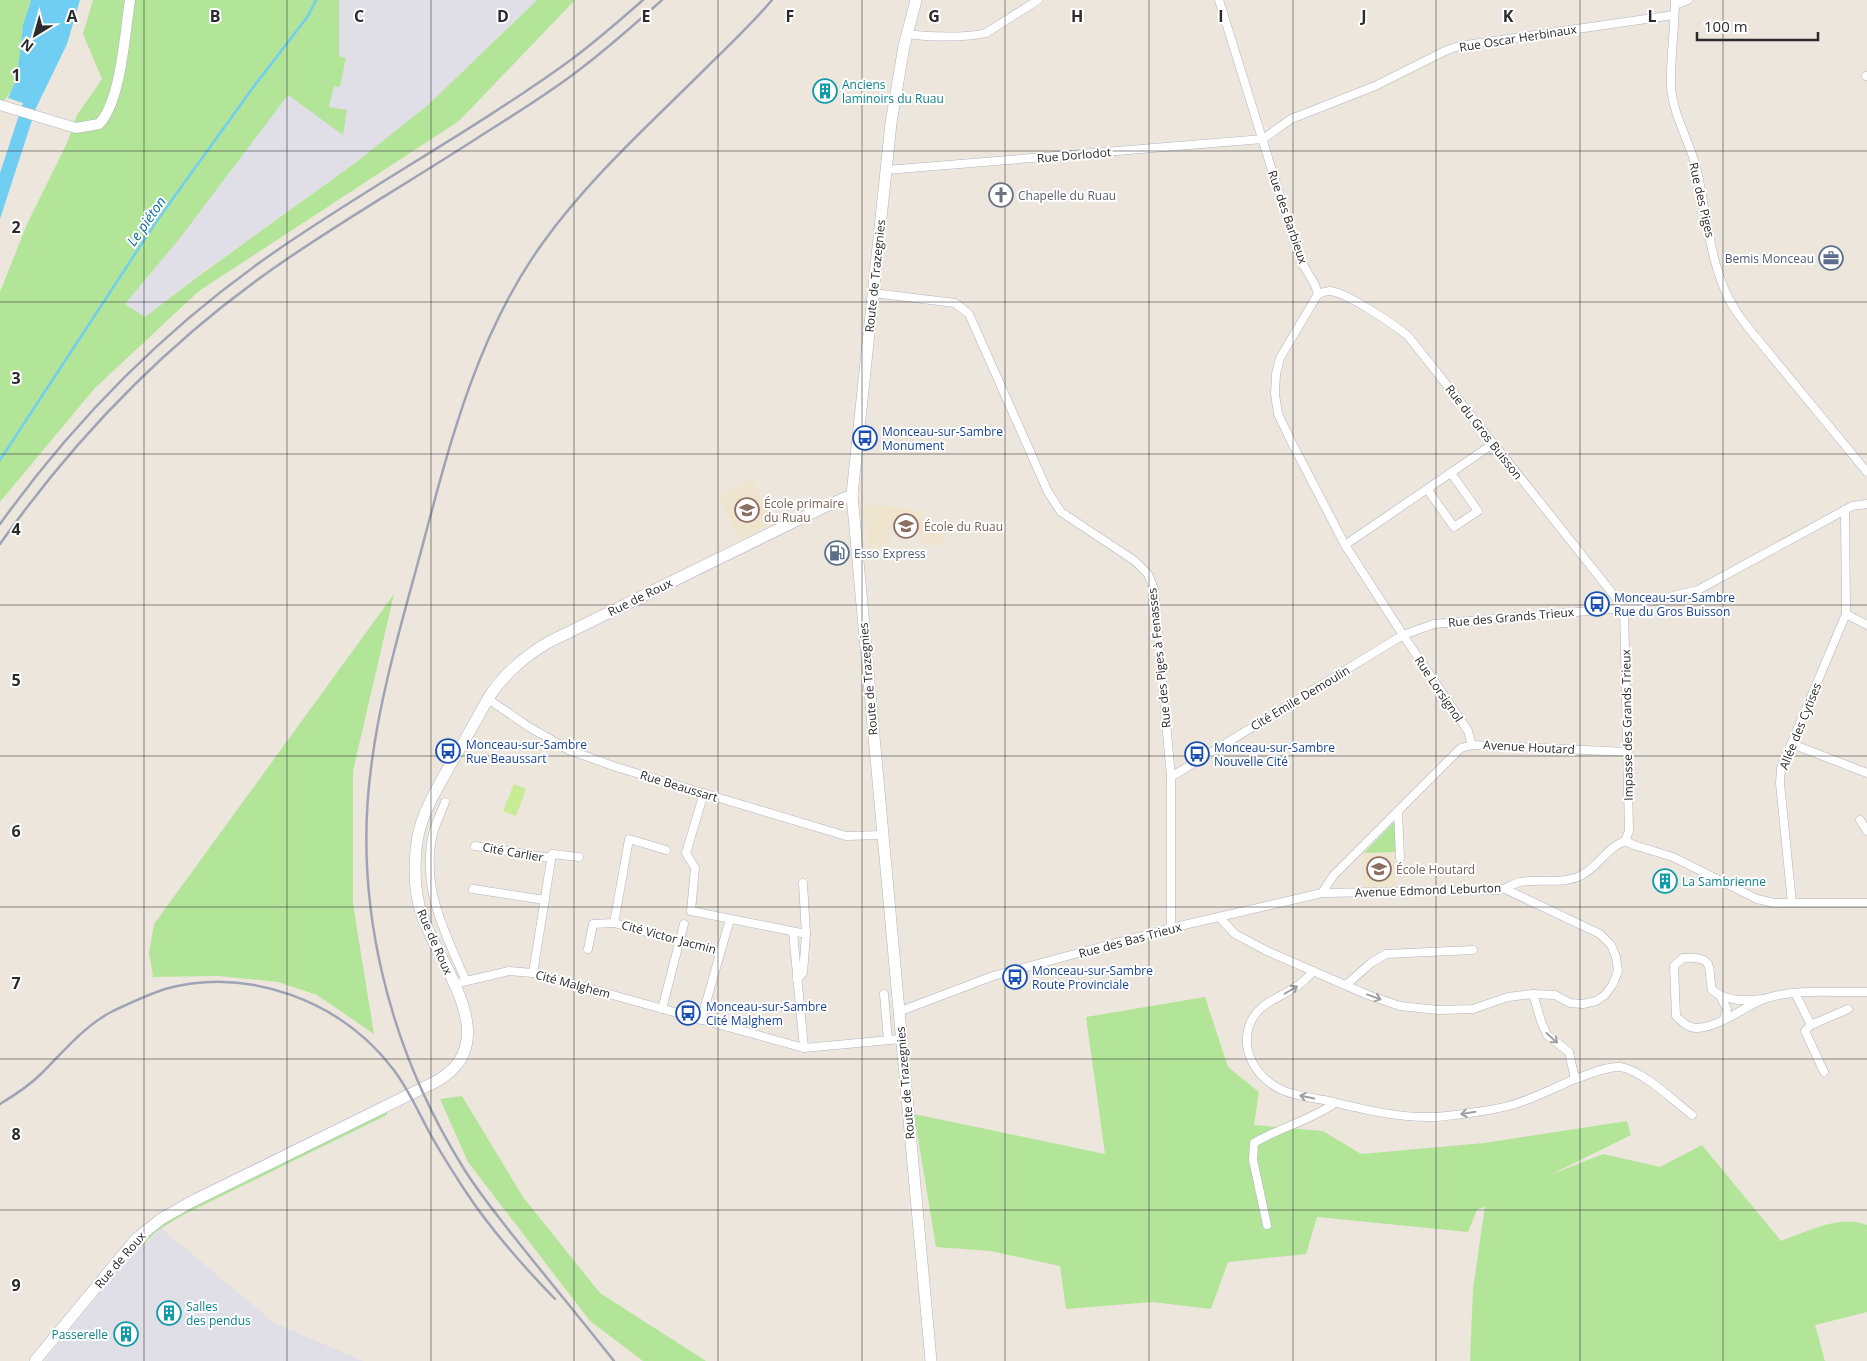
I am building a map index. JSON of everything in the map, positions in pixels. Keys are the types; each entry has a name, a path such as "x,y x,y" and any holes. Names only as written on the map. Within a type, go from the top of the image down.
{"main road":[{"name":"Route de Trazegnies","path":"916,0 895,94 852,495 931,1361"},
{"name":"Rue de Roux","path":"35,1361 134,1242 156,1222 191,1202 437,1081 451,1071 464,1051 468,1030 465,1009 429,933 419,906 416,882 416,846 426,810 488,699 504,678 531,654 549,642 852,495"}],"street":[{"path":"0,104 76,128 85,128 99,124 106,118 116,93 130,0"},
{"path":"907,34 977,35 986,33 1038,0"},
{"name":"Rue des Barbieux","path":"1219,0 1299,254 1318,294"},
{"path":"1675,2 1688,0"},
{"name":"Rue des Piges","path":"1675,2 1672,87 1674,102 1680,125 1695,165 1717,270 1724,289 1734,309 1750,330 1867,472"},
{"name":"Rue Oscar Herbinaux","path":"1262,139 1291,119 1375,86 1446,50 1459,46 1674,15"},
{"name":"Rue Dorlodot","path":"886,170 1262,139"},
{"name":"Rue du Gros Buisson","path":"1318,294 1329,291 1340,294 1392,323 1408,336 1624,608"},
{"name":"Rue des Piges à Fenasses","path":"873,293 955,303 969,314 1048,492 1060,512 1135,561 1148,574 1154,589 1172,777 1171,928"},
{"path":"1318,294 1280,358 1276,374 1275,394 1278,414 1345,545 1403,635"},
{"path":"1345,545 1493,444"},
{"path":"1427,489 1454,527 1478,511 1451,473"},
{"name":"Rue des Grands Trieux","path":"1403,635 1434,624 1624,608 1698,590 1852,506 1867,504"},
{"path":"1845,510 1846,614 1867,625"},
{"name":"Impasse des Grands Trieux","path":"1624,608 1629,831 1625,841"},
{"name":"Allée des Cytises","path":"1792,903 1780,783 1781,768 1846,614"},
{"name":"Cité Emile Demoulin","path":"1172,777 1403,635"},
{"name":"Rue Lorsignol","path":"1403,635 1468,731 1472,745"},
{"name":"Rue Beaussart","path":"488,699 529,727 569,750 616,767 846,836 882,835"},
{"path":"1792,744 1867,773"},
{"name":"Avenue Houtard","path":"1322,893 1333,876 1461,748 1472,745 1628,752"},
{"path":"704,794 686,853 695,868 691,911 806,934"},
{"name":"Rue de Roux","path":"445,802 432,838 430,878 438,917 466,981"},
{"path":"1398,811 1400,858"},
{"path":"1860,820 1867,831"},
{"name":"Cité Victor Jacmin","path":"614,922 629,839 666,850"},
{"path":"1625,841 1673,856 1757,899 1774,903 1867,903"},
{"name":"Avenue Edmond Leburton","path":"1220,918 1322,893 1505,889 1520,882 1568,880 1581,876 1590,870 1609,849 1625,841"},
{"name":"Cité Carlier","path":"475,846 551,858"},
{"name":"Cité Carlier","path":"533,973 552,854 579,857"},
{"path":"797,979 804,973 806,934 803,883"},
{"path":"473,889 544,900"},
{"path":"1220,918 1235,934 1313,971 1400,1006 1438,1010 1473,1009 1508,997 1533,994 1555,995 1570,1002 1583,1004 1605,995 1613,984 1618,971 1616,957 1611,945 1600,934 1505,889"},
{"name":"Rue des Bas Trieux","path":"898,1012 993,976 1171,928 1220,918"},
{"name":"Cité Victor Jacmin","path":"588,948 593,924 614,922 720,953 730,919"},
{"path":"662,1009 684,924"},
{"path":"793,932 804,1048"},
{"path":"1346,985 1386,954 1474,950"},
{"path":"701,1020 720,953"},
{"path":"1763,999 1709,1026 1696,1029 1684,1025 1676,1016 1674,966 1683,958 1696,957 1705,961 1711,968 1712,990 1720,996 1741,1001 1795,993 1867,992"},
{"path":"1313,971 1306,981 1259,1009 1252,1019 1248,1030 1247,1043 1250,1060 1261,1076 1274,1086 1291,1093 1377,1112 1432,1117 1509,1106 1575,1079 1619,1067 1636,1072 1692,1115"},
{"name":"Cité Malghem","path":"454,984 509,972 533,973 804,1048 901,1039"},
{"path":"1795,993 1824,1072"},
{"path":"884,994 888,1040"},
{"path":"1533,994 1547,1035 1569,1052 1575,1079"},
{"path":"1720,996 1726,1009 1724,1019"},
{"path":"1808,1028 1848,1009"},
{"path":"1267,1225 1252,1160 1254,1144 1269,1134 1322,1112 1335,1103"}],"shaded area":[{"path":"339,0 537,0 428,105 355,163 193,279 145,318 125,304 288,94 329,107 334,85 340,87 346,58 339,56"},
{"name":"École primaire du Ruau","path":"753,480 774,523 740,540 719,497"},
{"name":"École du Ruau","path":"863,505 923,511 922,523 946,524 943,546 920,543 921,530 891,527 889,546 868,548"},
{"name":"École Houtard","path":"1395,852 1395,888 1363,889 1362,854"},
{"path":"161,1228 274,1323 363,1361 45,1361 123,1264"}],"green space":[{"path":"0,0 31,0 23,27 19,68 16,79 13,88 0,104"},
{"path":"93,0 339,0 339,56 346,58 340,87 334,86 329,107 347,110 343,135 288,95 180,238 125,304 145,317 355,163 428,105 537,0 575,0 459,121 199,291 95,388 0,502 0,292 27,224 67,143 77,115 102,79 83,34"},
{"path":"394,594 353,771 353,904 374,1034 317,995 278,982 218,976 153,977 149,953 154,924"},
{"path":"514,784 526,789 516,816 503,811"},
{"path":"1395,821 1395,852 1364,853"},
{"path":"1205,997 1228,1067 1259,1092 1254,1125 1323,1131 1361,1154 1484,1143 1627,1121 1631,1135 1550,1175 1603,1154 1660,1167 1702,1145 1781,1241 1835,1223 1857,1222 1867,1225 1867,1312 1815,1325 1825,1361 1470,1361 1473,1289 1485,1206 1477,1210 1468,1232 1317,1217 1306,1254 1228,1262 1211,1309 1152,1302 1066,1309 1060,1266 990,1251 936,1247 914,1114 1105,1154 1086,1017"},
{"path":"462,1096 523,1197 600,1293 706,1361 643,1361 590,1321 468,1162 440,1099"},
{"path":"386,1112 387,1115 181,1216 157,1231 142,1245 140,1243 155,1229 179,1213"}],"water":[{"path":"31,0 80,0 67,44 36,108 0,219 0,173 23,103 8,98 17,78 23,25"}],"waterway":[{"name":"Le piéton","path":"0,460 156,222 252,89 308,16 316,0"}],"railway":[{"path":"0,524 28,486 89,414 156,347 191,316 228,286 303,233 531,88 597,40 643,0"},
{"path":"0,544 59,467 91,430 160,360 197,328 235,297 299,251 519,112 555,87 632,27 662,0"},
{"path":"614,1361 472,1182 436,1119 414,1072 396,1023 382,974 373,923 367,871 367,820 371,768 392,660 442,473 467,393 499,316 519,279 560,220 621,152 772,0"},
{"path":"0,1104 32,1082 75,1039 93,1024 113,1011 158,991 197,983 229,982 260,986 291,995 320,1008 347,1025 372,1045 393,1069 407,1090 431,1136 474,1204 507,1246 555,1299"}],"place":[{"name":"Anciens laminoirs du Ruau","path":"825,91"},
{"name":"Chapelle du Ruau","path":"1001,195"},
{"name":"Bemis Monceau","path":"1831,258"},
{"name":"Monceau-sur-Sambre Monument","path":"865,438"},
{"name":"École primaire du Ruau","path":"747,510"},
{"name":"École du Ruau","path":"906,526"},
{"name":"Esso Express","path":"837,553"},
{"name":"Monceau-sur-Sambre Rue du Gros Buisson","path":"1597,604"},
{"name":"Monceau-sur-Sambre Rue Beaussart","path":"448,751"},
{"name":"Monceau-sur-Sambre Nouvelle Cité","path":"1197,754"},
{"name":"École Houtard","path":"1379,869"},
{"name":"La Sambrienne","path":"1665,881"},
{"name":"Monceau-sur-Sambre Route Provinciale","path":"1015,977"},
{"name":"Monceau-sur-Sambre Cité Malghem","path":"688,1013"},
{"name":"Salles des pendus","path":"169,1313"},
{"name":"Passerelle","path":"126,1334"}]}
